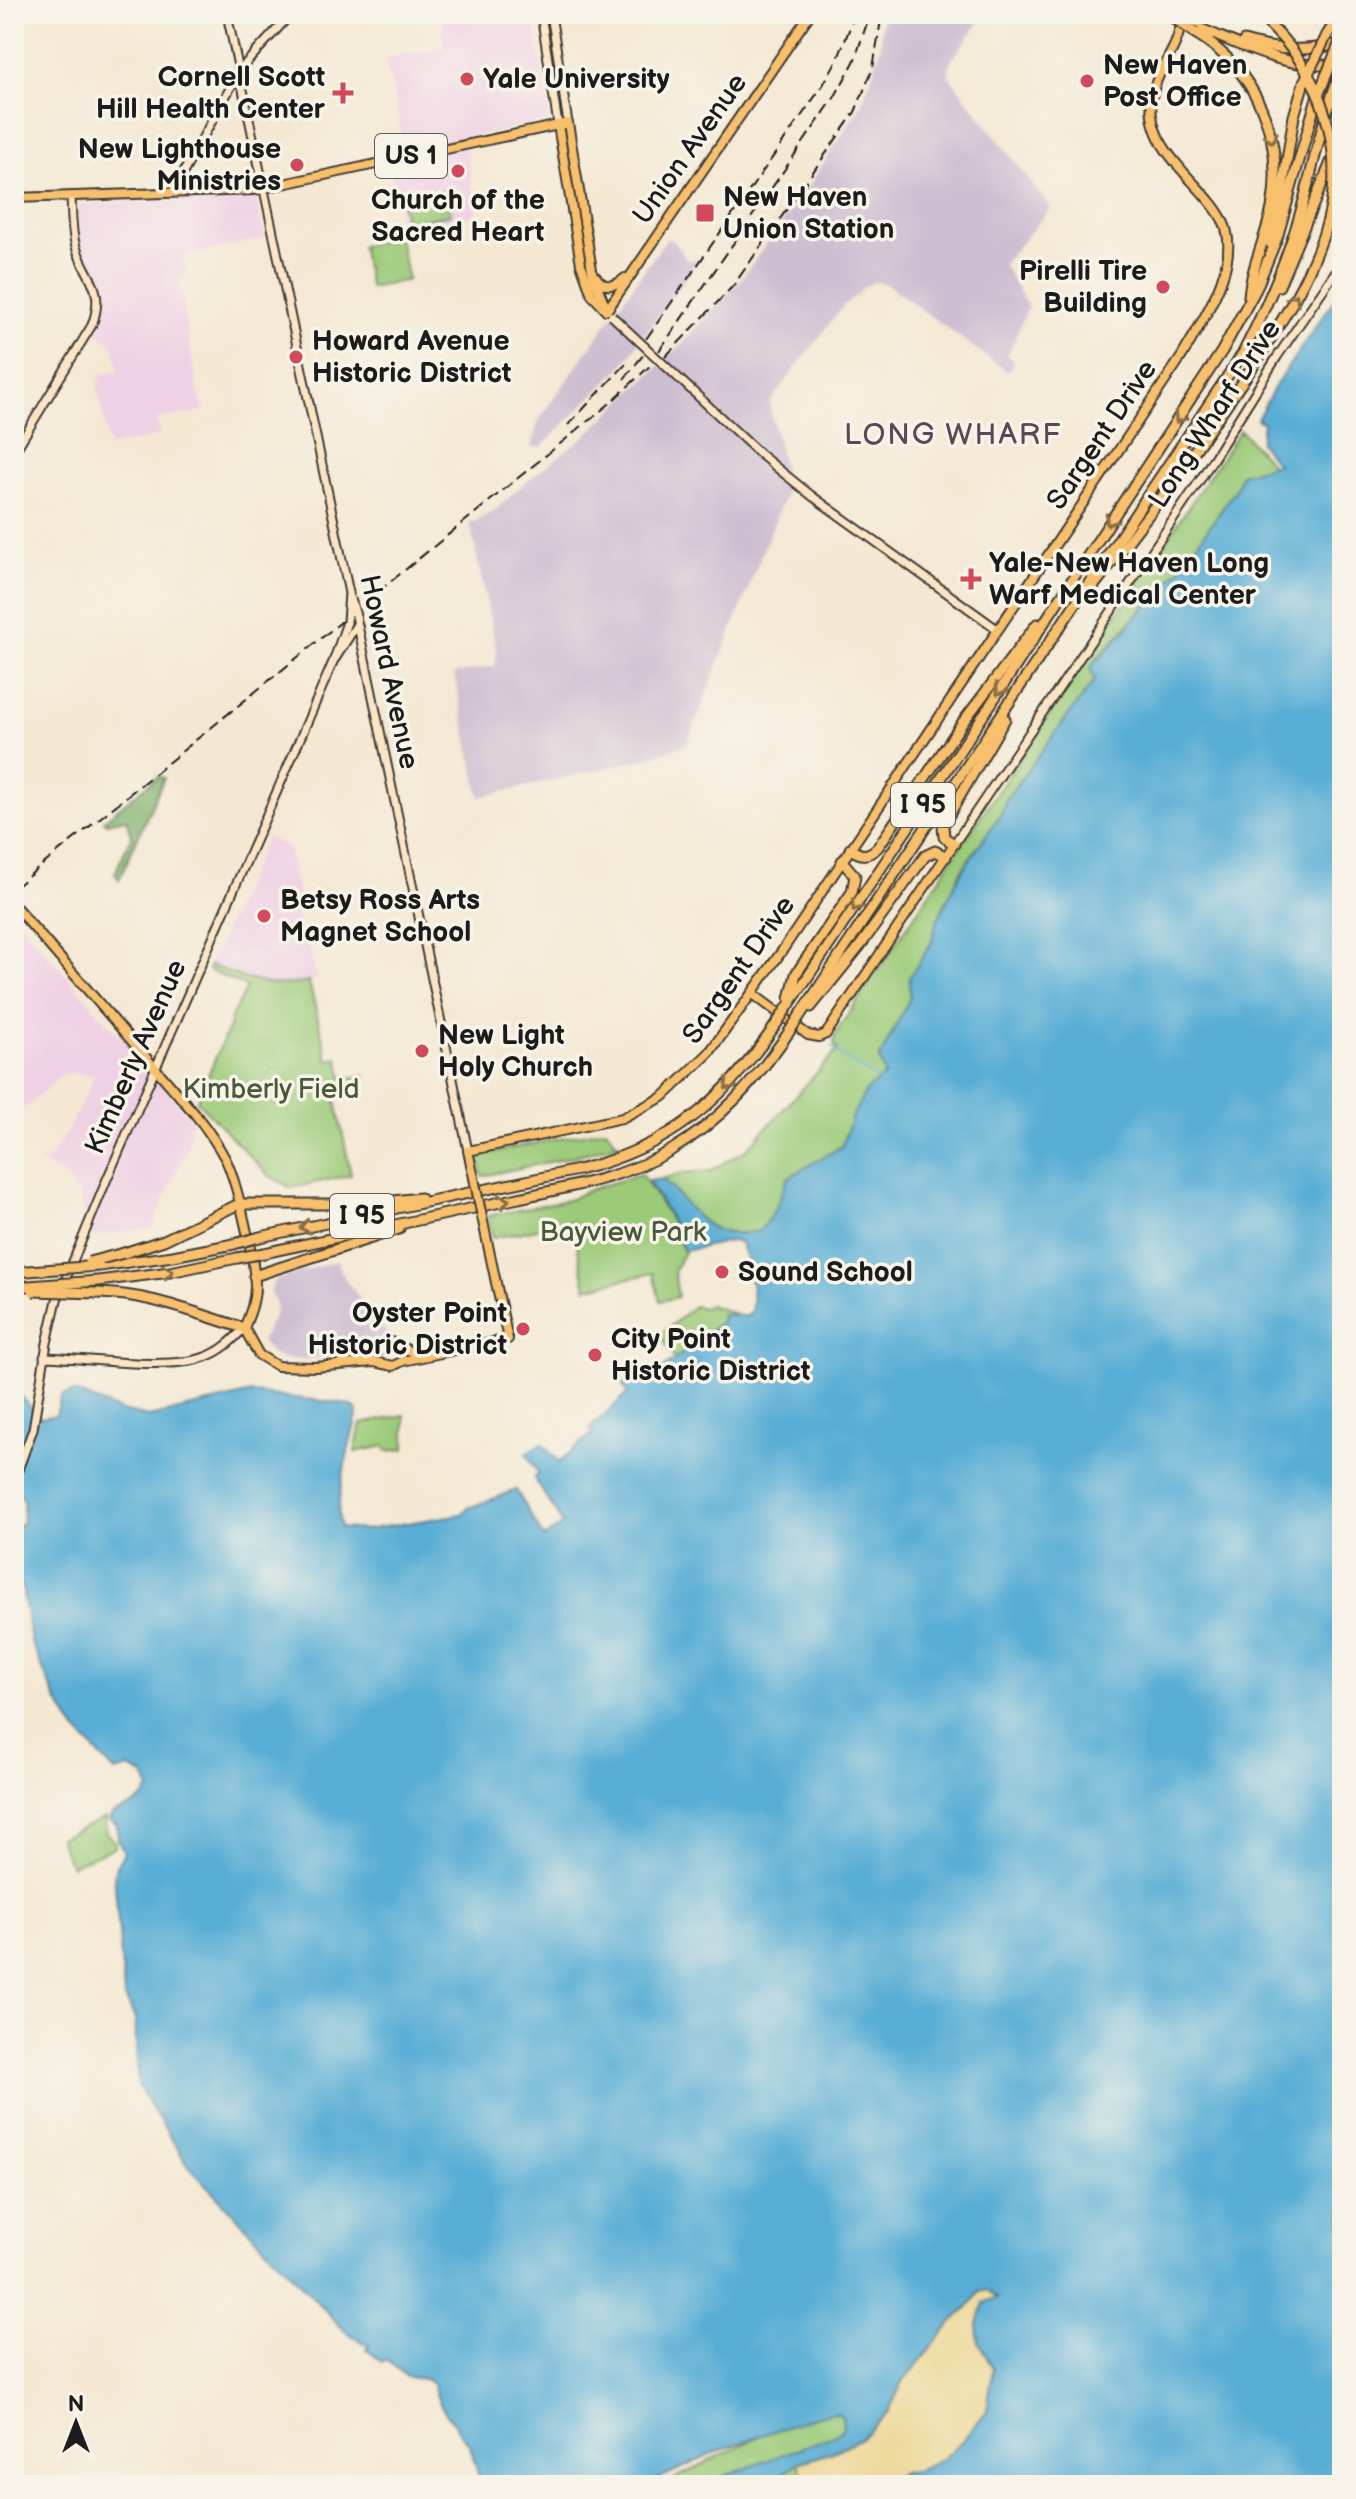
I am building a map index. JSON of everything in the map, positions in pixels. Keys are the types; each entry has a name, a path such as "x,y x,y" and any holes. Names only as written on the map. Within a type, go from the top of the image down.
{"highway":[{"path":"1168,14 1288,62 1342,66"},
{"path":"1266,262 1279,210 1294,116 1304,82 1340,14"},
{"path":"1068,618 1168,489 1254,365 1315,258 1328,222 1334,180 1329,128 1314,83 1290,46 1258,15"},
{"path":"1196,27 1268,47 1310,49 1342,40"},
{"path":"1196,27 1249,81 1264,112 1271,138 1275,174 1273,201 1253,286"},
{"name":"I 95","path":"14,1272 162,1258 602,1164 656,1142 685,1125 723,1093 777,1023 983,716 1229,338 1266,262 1287,208 1319,93 1342,40"},
{"name":"I 95","path":"14,1288 170,1272 597,1180 630,1170 667,1153 721,1114 756,1078 789,1032 1243,353 1270,301 1297,225 1342,66"},
{"path":"1270,301 1286,272 1342,136"},
{"path":"850,849 863,856 871,854 878,847 986,690 1027,634 1057,600"},
{"path":"954,844 944,837 943,825 1003,723 1016,694"},
{"path":"799,1017 815,1003 854,955 925,856 935,851 946,857"},
{"path":"787,1008 796,974 852,892 855,876 842,861"},
{"path":"68,1268 164,1240 239,1204 366,1204 463,1194"},
{"path":"254,1276 445,1215"},
{"path":"14,1288 119,1293 170,1303 244,1328"}],"main road":[{"name":"Howard Avenue","path":"227,14 508,1339 428,1355"},
{"path":"172,193 240,73 291,14"},
{"path":"541,14 592,269 609,313"},
{"path":"551,14 581,264 592,295 761,455 812,496 997,629"},
{"name":"Union Avenue","path":"609,313 633,272 810,14"},
{"name":"Sargent Drive","path":"468,1151 622,1118 663,1097 709,1053 753,994 1182,356 1214,298 1226,266 1229,242 1224,223 1160,142 1151,109 1155,79 1178,38 1181,14"},
{"name":"US 1","path":"14,198 264,188 563,124"},
{"path":"14,453 96,314 95,284 75,245 71,196"},
{"name":"Long Wharf Drive","path":"753,994 803,1032 815,1037 824,1035 1200,480 1283,347 1342,262"},
{"path":"592,269 599,281 608,286 618,284 633,272"},
{"path":"333,662 347,622 349,593"},
{"path":"333,662 356,620"},
{"name":"Kimberly Avenue","path":"14,1481 31,1437 57,1300 333,662"},
{"path":"14,905 212,1135 228,1164 254,1276 254,1298 244,1328 218,1352 193,1361 171,1363 44,1357"},
{"path":"244,1328 259,1355 277,1366 315,1367 351,1363 393,1366 428,1355"},
{"path":"351,1363 381,1350 391,1342 428,1355"},
{"path":"403,1348 403,1361"},
{"path":"381,1350 384,1363"}],"shaded area":[{"name":"Yale University","path":"441,14 532,14 551,120 403,151 385,58 444,48"},
{"path":"883,14 985,14 949,64 949,76 1051,208 1003,264 1028,307 1008,355 1015,362 1008,372 886,284 873,282 860,290 844,305 769,403 783,466 785,495 687,744 646,759 480,797 454,674 495,666 497,652 470,524 495,510 584,437 683,343 741,279 811,183 862,104 880,51"},
{"path":"466,145 476,215 403,231 388,161"},
{"path":"256,197 265,238 183,257 186,273 179,283 198,391 205,411 157,419 160,436 109,447 97,385 101,375 119,371 114,346 95,331 102,311 103,294 79,242 78,204"},
{"path":"667,238 673,241 687,260 699,259 622,366 541,447 531,448 539,420"},
{"name":"Betsy Ross Arts Magnet School","path":"266,837 288,847 299,900 294,901 301,931 306,931 317,980 283,987 252,982 210,965"},
{"path":"14,916 192,1120 188,1147 151,1229 91,1236 79,1195 63,1174 38,1161 49,1159 66,1134 95,1075 64,1073 14,1118"},
{"path":"337,1261 345,1279 390,1337 361,1354 310,1359 285,1359 273,1355 261,1341 275,1313 276,1303 270,1294 274,1280"}],"green space":[{"path":"446,191 451,214 406,224 401,201"},
{"path":"399,238 408,280 370,288 361,246"},
{"path":"1240,430 1274,467 1241,474 1236,489 1182,566 1095,661 1095,680 1007,798 1002,812 962,869 937,921 931,943 910,978 910,998 879,1059 886,1075 852,1117 842,1146 788,1178 776,1208 760,1231 741,1234 714,1229 662,1179 681,1173 710,1171 746,1150 838,1050 834,1044 835,1034"},
{"path":"158,776 164,778 119,880 115,873 131,837 127,819 107,823 104,820"},
{"name":"Kimberly Field","path":"210,965 270,984 309,982 328,1060 338,1058 343,1079 364,1075 365,1079 333,1086 351,1175 291,1188 268,1175 197,1101 230,1019 247,987 208,970"},
{"name":"Bayview Park","path":"606,1129 618,1144 482,1176 479,1155"},
{"name":"Bayview Park","path":"641,1174 668,1215 684,1252 674,1271 678,1297 660,1301 653,1273 586,1288 572,1222 492,1238 488,1216 572,1199 595,1188"},
{"path":"709,1305 736,1314 722,1315 721,1322 675,1360 660,1335 694,1306 704,1308"},
{"path":"405,1415 405,1449 387,1451 385,1446 355,1452 361,1424"},
{"path":"105,1818 106,1833 114,1841 115,1847 71,1866 59,1838"},
{"path":"902,2383 832,2485 662,2485 769,2431"}],"sand":[{"path":"987,2290 997,2296 979,2342 993,2369 987,2411 963,2440 941,2460 919,2470 902,2473 879,2485 807,2485 798,2463 830,2453 861,2438 888,2413 902,2383 954,2320 980,2292"}],"water":[{"path":"1342,288 1342,2485 879,2485 902,2473 919,2470 941,2460 987,2411 993,2369 979,2342 977,2327 984,2303 997,2297 987,2290 980,2292 954,2320 902,2383 888,2413 861,2438 830,2453 798,2463 765,2485 700,2485 836,2435 843,2428 842,2416 835,2413 817,2416 728,2447 645,2485 481,2485 470,2446 439,2403 433,2384 424,2379 407,2377 386,2359 382,2362 366,2349 369,2346 346,2332 189,2167 138,2086 135,2018 124,1995 114,1872 124,1852 118,1839 117,1825 109,1820 113,1813 139,1801 149,1788 144,1775 129,1768 115,1772 75,1729 56,1699 31,1642 22,1586 14,1589 14,1527 23,1523 23,1504 14,1486 14,1412 21,1396 40,1418 56,1415 63,1395 74,1392 121,1411 149,1417 252,1393 340,1403 358,1411 341,1488 341,1528 365,1530 462,1514 468,1508 516,1490 544,1538 563,1524 534,1478 539,1474 526,1453 542,1443 559,1462 593,1433 590,1428 628,1393 622,1384 637,1376 654,1376 721,1322 722,1315 747,1316 753,1303 751,1280 740,1242 731,1241 684,1251 668,1214 648,1181 662,1179 714,1229 741,1234 760,1231 776,1208 788,1178 842,1146 852,1117 866,1091 885,1075 879,1059 910,998 909,978 931,944 937,921 963,869 1002,812 1007,798 1095,680 1090,669 1095,661 1182,566 1236,489 1241,474 1277,464 1260,443 1263,423 1257,419 1277,383"}],"waterway":[{"path":"832,1047 880,1080"}],"railway":[{"path":"646,339 823,85 839,56 855,14"},
{"path":"659,351 834,98 854,62 870,14"},
{"path":"665,357 733,286 855,112 873,68 882,14"},
{"path":"624,379 644,354"},
{"path":"14,888 609,404 653,363"},
{"path":"568,425 626,364"}],"place":[{"name":"Yale University","path":"467,79"},
{"name":"New Haven Post Office","path":"1087,81"},
{"name":"Cornell Scott Hill Health Center","path":"343,93"},
{"name":"New Lighthouse Ministries","path":"297,165"},
{"name":"Church of the Sacred Heart","path":"458,171"},
{"name":"New Haven Union Station","path":"705,213"},
{"name":"Pirelli Tire Building","path":"1163,287"},
{"name":"Howard Avenue Historic District","path":"296,357"},
{"name":"Yale-New Haven Long Warf Medical Center","path":"971,579"},
{"name":"Betsy Ross Arts Magnet School","path":"264,916"},
{"name":"New Light Holy Church","path":"422,1051"},
{"name":"Sound School","path":"722,1272"},
{"name":"Oyster Point Historic District","path":"523,1329"},
{"name":"City Point Historic District","path":"595,1355"}],"district":[{"name":"LONG WHARF","path":"953,435"}]}
